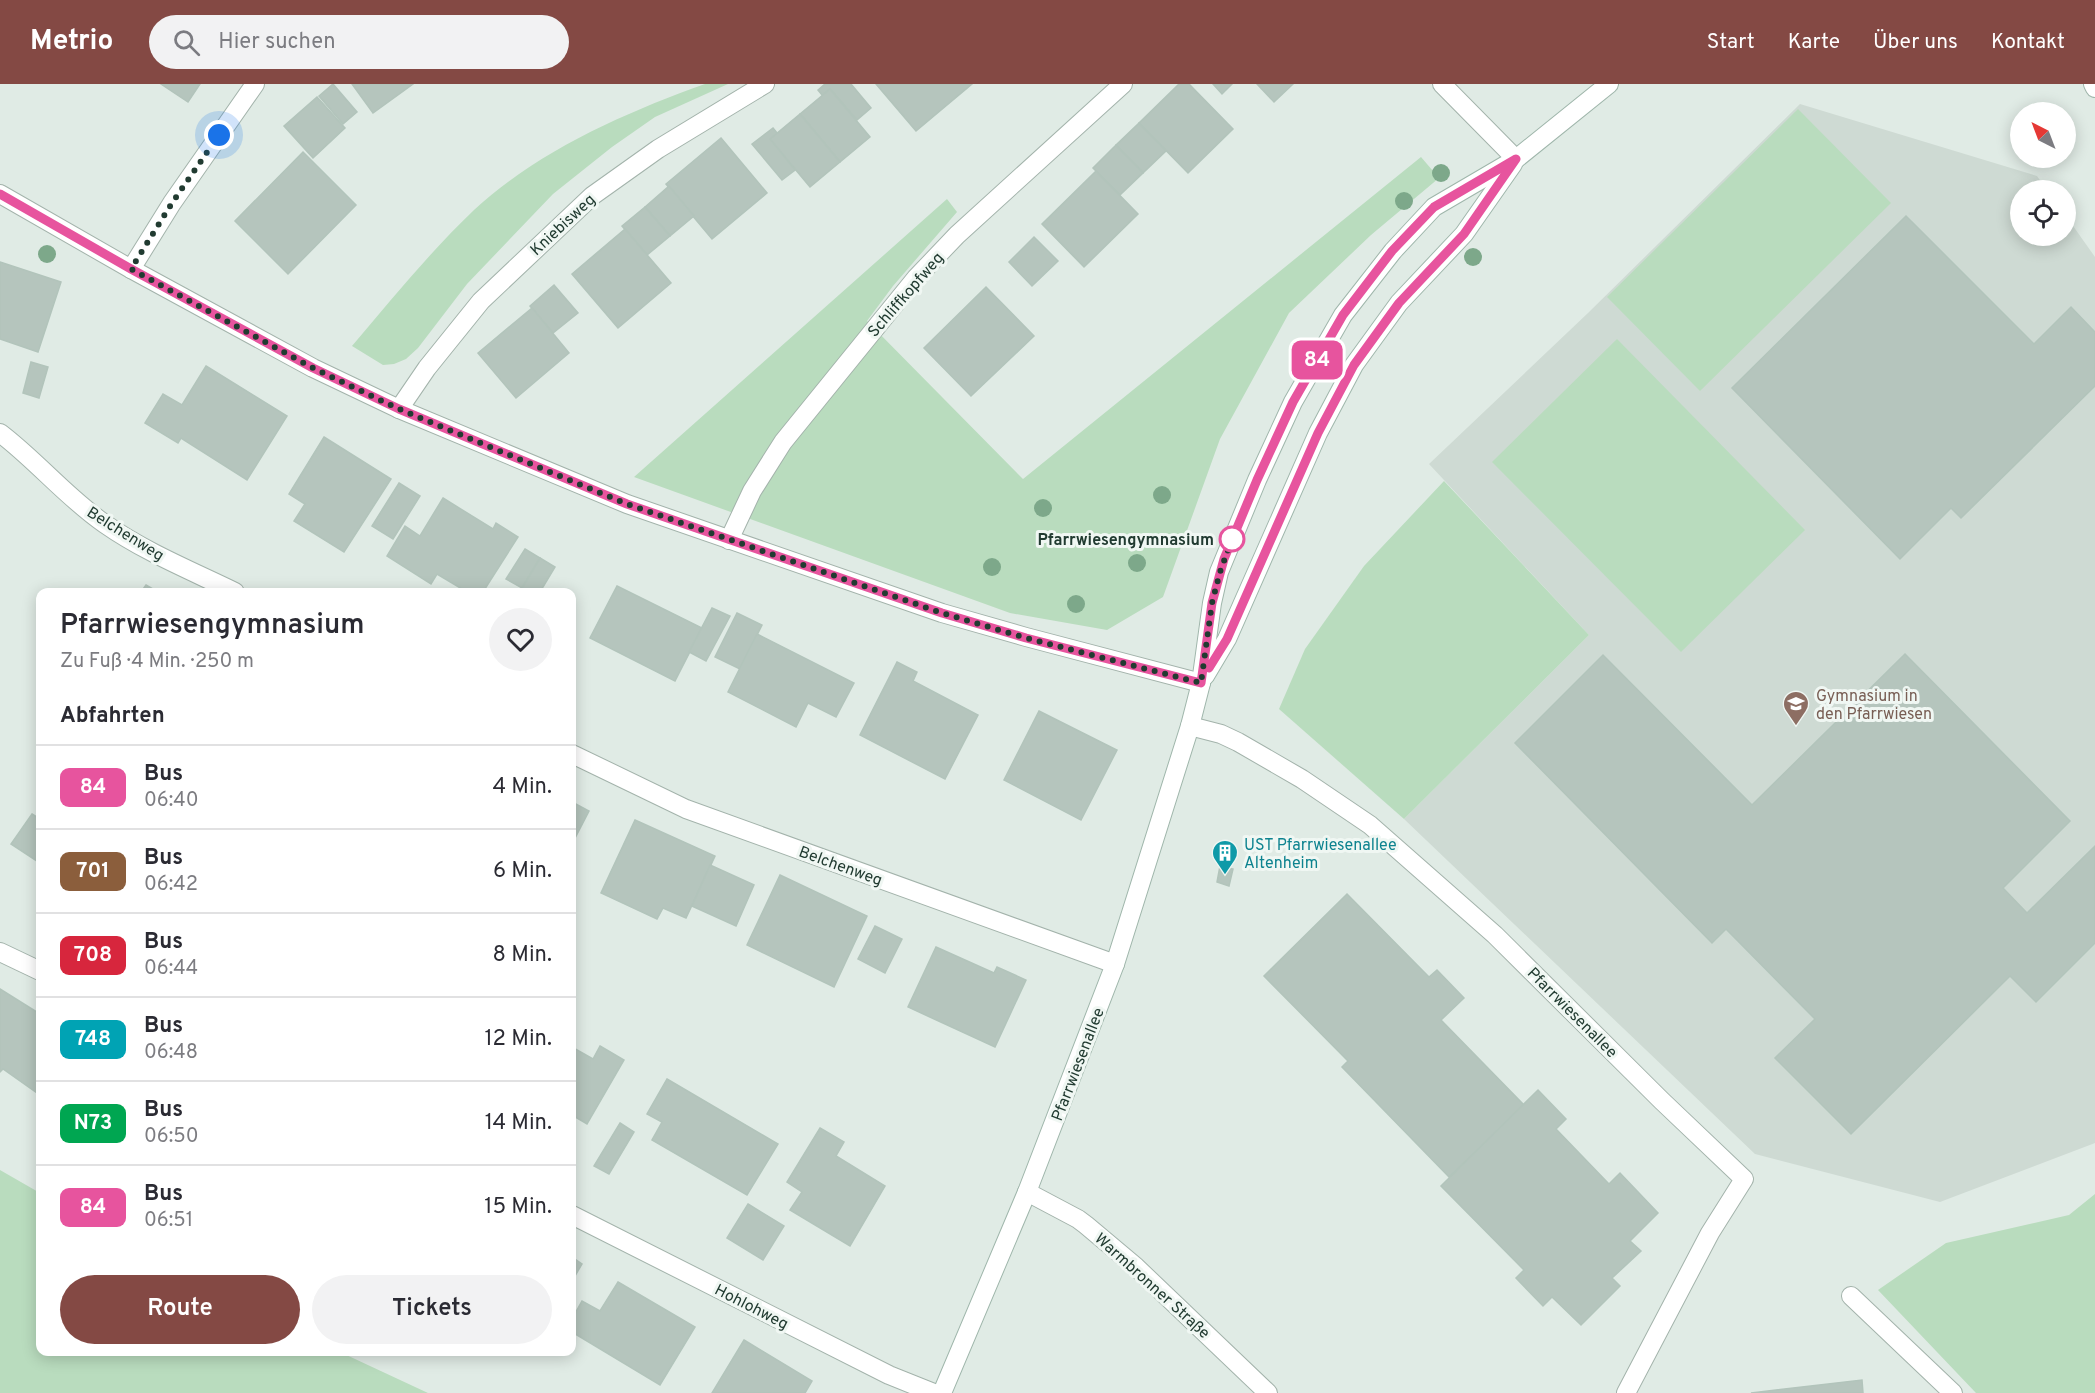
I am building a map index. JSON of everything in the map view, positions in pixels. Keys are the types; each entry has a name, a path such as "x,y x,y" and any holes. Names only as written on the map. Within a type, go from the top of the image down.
{"street":[{"path":"131,269 172,203 255,84"},
{"name":"Kniebisweg","path":"399,409 426,368 481,301 592,195 658,149 765,84"},
{"name":"Schliffkopfweg","path":"729,540 752,490 783,442 916,278 957,235 1123,84"},
{"path":"1442,84 1516,159"},
{"name":"Pfarrwiesenallee","path":"942,1393 1027,1192 1115,964 1190,726 1201,683 1212,603 1223,563 1257,480 1293,402 1343,315 1392,251 1434,207 1516,159 1609,84"},
{"path":"2093,84 2095,88"},
{"name":"Pfarrwiesenallee","path":"1201,683 1227,639 1318,433 1354,365 1399,303 1464,234 1516,159"},
{"path":"0,194 131,269 313,368 399,409 627,504 942,613 1026,638 1201,683"},
{"name":"Belchenweg","path":"0,434 17,446 105,524 162,557 228,588"},
{"name":"Pfarrwiesenallee","path":"1190,726 1221,734 1238,742 1302,779 1370,825 1495,935 1744,1179 1710,1233 1626,1393"},
{"name":"Belchenweg","path":"576,756 686,809 1115,964"},
{"path":"0,952 36,969"},
{"name":"Warmbronner Straße","path":"1027,1192 1086,1225 1136,1267 1268,1393"},
{"name":"Hohlohweg","path":"576,1217 889,1375 934,1393"},
{"path":"1851,1296 1953,1393"}],"shaded area":[{"name":"Gymnasium in den Pfarrwiesen","path":"1800,104 2037,176 2040,180 2010,180 2010,246 2076,246 2076,230 2095,257 2095,1143 1940,1202 1755,1154 1404,819 1589,635 1429,464 1588,313"}],"green space":[{"path":"705,84 728,84 655,117 612,147 553,194 467,284 418,348 406,359 394,364 383,365 352,346 442,242 499,189 554,152 583,136 613,121"},
{"path":"1798,109 1891,203 1700,391 1607,297"},
{"path":"1421,157 1439,178 1371,235 1289,313 1220,439 1163,597 1107,630 1010,613 634,477 947,199 957,212 893,286 867,321 1023,479"},
{"path":"1617,339 1805,530 1681,652 1492,462"},
{"path":"1444,481 1589,635 1404,819 1279,709 1305,649 1364,566"},
{"path":"0,1170 36,1191 36,1356 349,1356 428,1393 0,1393"},
{"path":"2095,1194 2095,1393 1976,1393 1878,1290 1946,1243 2069,1215"}],"building":[{"path":"161,84 200,84 188,102"},
{"path":"333,84 357,112 343,124 319,96"},
{"path":"352,84 413,84 373,113"},
{"path":"825,84 851,84 871,108 857,120 830,89 822,95 818,90"},
{"path":"876,84 972,84 916,131"},
{"path":"1179,84 1189,84 1233,129 1188,173 1139,123"},
{"path":"1213,84 1232,84 1222,94"},
{"path":"1257,84 1293,84 1274,102"},
{"path":"830,89 870,137 840,162 800,114"},
{"path":"317,97 345,128 313,158 284,126"},
{"path":"800,114 840,162 810,187 770,139"},
{"path":"1139,123 1166,151 1143,173 1116,145"},
{"path":"773,128 777,133 770,139 795,170 782,180 752,144"},
{"path":"721,138 767,193 712,239 666,184"},
{"path":"1116,145 1143,173 1120,195 1093,168"},
{"path":"303,152 356,205 288,274 235,221"},
{"path":"1096,171 1138,214 1084,267 1042,224"},
{"path":"669,186 694,216 670,236 645,207"},
{"path":"645,207 670,236 647,255 622,226"},
{"path":"1906,216 2034,344 2071,307 2095,332 2095,386 1961,518 1951,508 1900,559 1732,388"},
{"path":"625,229 671,283 618,328 572,274"},
{"path":"1034,237 1058,261 1032,286 1009,262"},
{"path":"0,262 61,282 38,352 0,339"},
{"path":"554,285 578,313 553,333 530,306"},
{"path":"986,287 1034,336 971,396 924,348"},
{"path":"532,308 569,353 516,398 478,353"},
{"path":"31,362 48,367 39,398 23,393"},
{"path":"206,366 287,416 247,480 181,438 178,443 145,423 163,394 182,405"},
{"path":"324,437 391,479 344,552 294,521 305,504 289,494"},
{"path":"399,483 420,496 393,539 372,526"},
{"path":"443,498 493,529 496,523 518,537 486,588 460,588 437,574 431,584 387,556 405,526 420,536"},
{"path":"525,549 540,558 522,588 506,579"},
{"path":"540,558 555,567 542,588 522,588"},
{"path":"617,586 702,628 675,681 590,638"},
{"path":"712,608 730,616 706,661 689,652"},
{"path":"737,613 762,625 740,669 715,657"},
{"path":"757,634 854,683 836,717 808,703 796,727 728,692"},
{"path":"1905,654 2070,821 2003,888 2027,913 2095,846 2095,943 2036,1002 2010,976 1851,1134 1775,1058 1815,1019 1726,929 1712,943 1515,743 1603,655 1752,805"},
{"path":"897,662 917,672 913,681 978,715 945,779 860,735"},
{"path":"1039,711 1117,750 1081,820 1004,780"},
{"path":"576,804 589,811 576,836"},
{"path":"32,814 36,816 36,860 11,844"},
{"path":"635,820 715,856 686,918 663,908 657,919 601,893"},
{"path":"710,865 754,885 736,926 692,906"},
{"name":"UST Pfarrwiesenallee Altenheim","path":"1220,866 1233,869 1229,886 1217,882"},
{"path":"780,875 867,916 834,987 747,945"},
{"path":"1347,894 1429,977 1437,970 1464,998 1441,1020 1524,1105 1449,1177 1342,1067 1348,1061 1264,976"},
{"path":"875,926 902,939 885,973 858,959"},
{"path":"936,947 994,973 997,967 1026,980 995,1047 908,1007"},
{"path":"0,989 36,1012 36,1092 3,1069 0,1072"},
{"path":"600,1046 624,1060 587,1124 576,1117 576,1049 593,1059"},
{"path":"667,1079 778,1144 747,1195 652,1140 662,1122 647,1114"},
{"path":"1538,1090 1566,1119 1556,1129 1609,1184 1620,1173 1658,1213 1630,1241 1641,1251 1612,1278 1620,1286 1581,1325 1552,1297 1543,1306 1516,1278 1524,1270 1441,1186"},
{"path":"620,1123 634,1132 609,1174 594,1166"},
{"path":"820,1128 844,1142 836,1156 885,1186 850,1246 790,1210 802,1192 787,1182"},
{"path":"748,1204 784,1226 763,1260 727,1238"},
{"path":"576,1260 582,1264 576,1274"},
{"path":"618,1282 695,1327 660,1385 576,1334 576,1312 582,1301 600,1311"},
{"path":"744,1340 812,1381 805,1393 712,1393"},
{"path":"1862,1380 1863,1393 1751,1393"}],"bus line":[{"name":"84","path":"0,194 131,269 313,368 399,409 627,504 942,613 1026,638 1201,683 1212,603 1224,559 1293,402 1343,315 1392,251 1434,207 1516,159 1464,234 1399,303 1354,365 1318,433 1227,639 1209,668"}],"place":[{"name":"Pfarrwiesengymnasium","path":"1232,539"},
{"name":"Gymnasium in den Pfarrwiesen","path":"1796,727"},
{"name":"UST Pfarrwiesenallee Altenheim","path":"1225,876"}],"route":[{"path":"219,135 172,203 131,269 313,368 399,409 627,504 942,613 1026,638 1201,683 1212,603 1232,539"}]}
